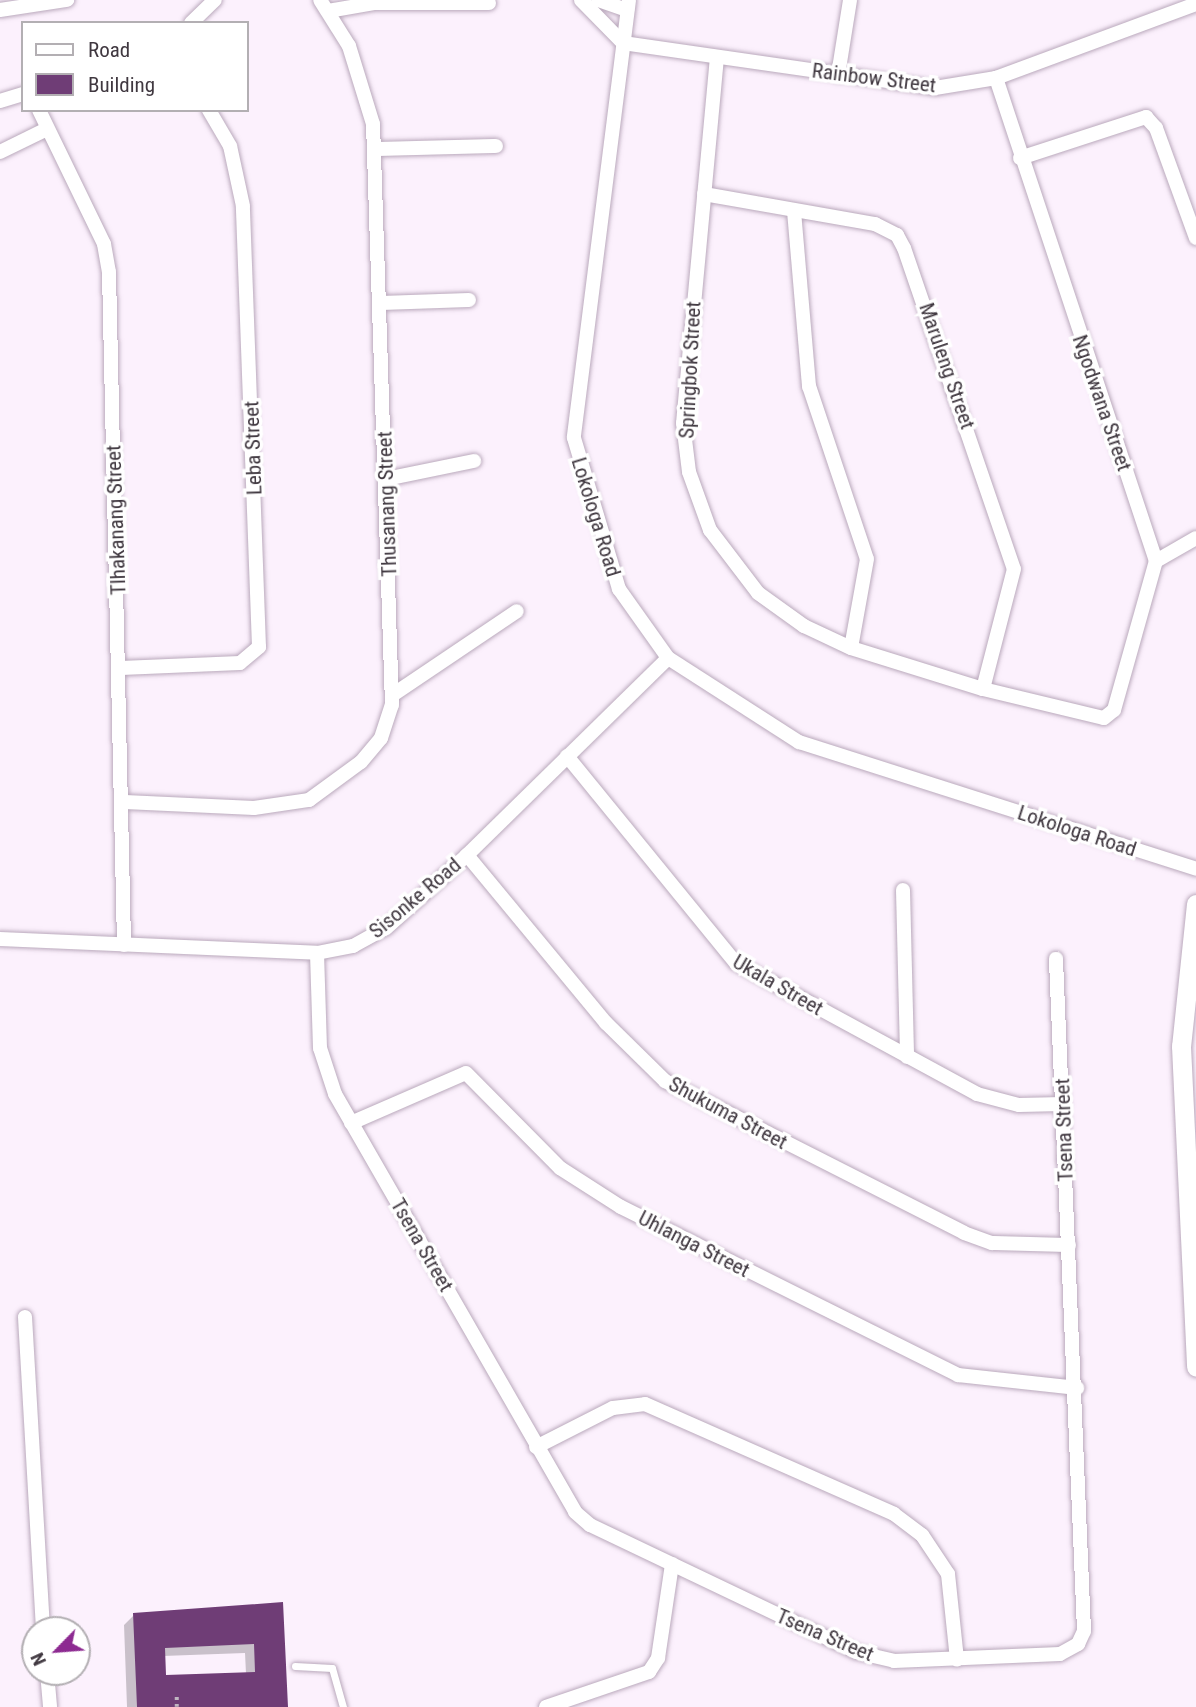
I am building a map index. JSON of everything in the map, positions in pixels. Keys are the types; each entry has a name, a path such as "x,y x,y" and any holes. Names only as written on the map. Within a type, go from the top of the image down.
{"street":[{"path":"2,6 66,0"},
{"path":"193,21 215,0"},
{"path":"581,0 623,43"},
{"path":"598,0 628,5"},
{"path":"838,75 850,0"},
{"path":"324,5 489,3"},
{"name":"Rainbow Street","path":"623,43 935,88 996,78 1177,5 1196,4"},
{"name":"Thusanang Street","path":"125,802 254,808 309,800 374,746 394,694 375,149 364,84 324,5"},
{"name":"Lokologa Road","path":"628,5 574,438 607,566 668,658 799,742 1196,869"},
{"name":"Springbok Street","path":"717,57 683,423 697,500 720,546 758,593 804,626 851,648 983,689 1096,719 1114,710 1156,561"},
{"name":"Ngodwana Street","path":"996,78 1020,159 1156,561"},
{"path":"0,101 21,95"},
{"name":"Tlhakanang Street","path":"39,112 104,244 109,272 125,802 124,945"},
{"name":"Leba Street","path":"121,668 240,663 259,647 243,206 230,146 210,112"},
{"path":"1020,159 1146,117 1156,128 1196,238"},
{"path":"0,152 47,130"},
{"path":"375,149 496,146"},
{"name":"Maruleng Street","path":"704,194 887,228 904,248 1014,569 983,689"},
{"path":"794,211 809,386 867,559 851,648"},
{"path":"381,303 469,300"},
{"path":"386,479 474,461"},
{"path":"1156,561 1196,538"},
{"path":"394,694 517,611"},
{"name":"Sisonke Road","path":"0,939 317,953 353,947 386,928 467,855 668,658"},
{"name":"Ukala Street","path":"567,756 736,963 995,1102 1063,1104"},
{"name":"Shukuma Street","path":"467,855 614,1032 665,1081 964,1233 992,1243 1069,1245"},
{"path":"903,890 907,1057"},
{"path":"1195,911 1181,1046 1196,1367"},
{"name":"Tsena Street","path":"317,953 320,1048 351,1123 559,1490 590,1525 856,1652 894,1661 1060,1654 1082,1639 1077,1388 1056,959"},
{"name":"Uhlanga Street","path":"351,1123 466,1073 560,1168 621,1208 958,1376 1077,1388"},
{"path":"25,1317 42,1616"},
{"path":"536,1447 613,1408 645,1404 894,1514 922,1535 948,1574 957,1660"},
{"path":"546,1707 649,1672 658,1658 672,1564"},
{"path":"48,1686 50,1707"}],"lane":[{"path":"295,1666 332,1668 343,1707"}],"path":[{"path":"177,1697 177,1707"}],"building":[{"path":"283,1602 288,1707 137,1707 133,1613","holes":["254,1644 255,1672 166,1675 165,1648"]}]}
